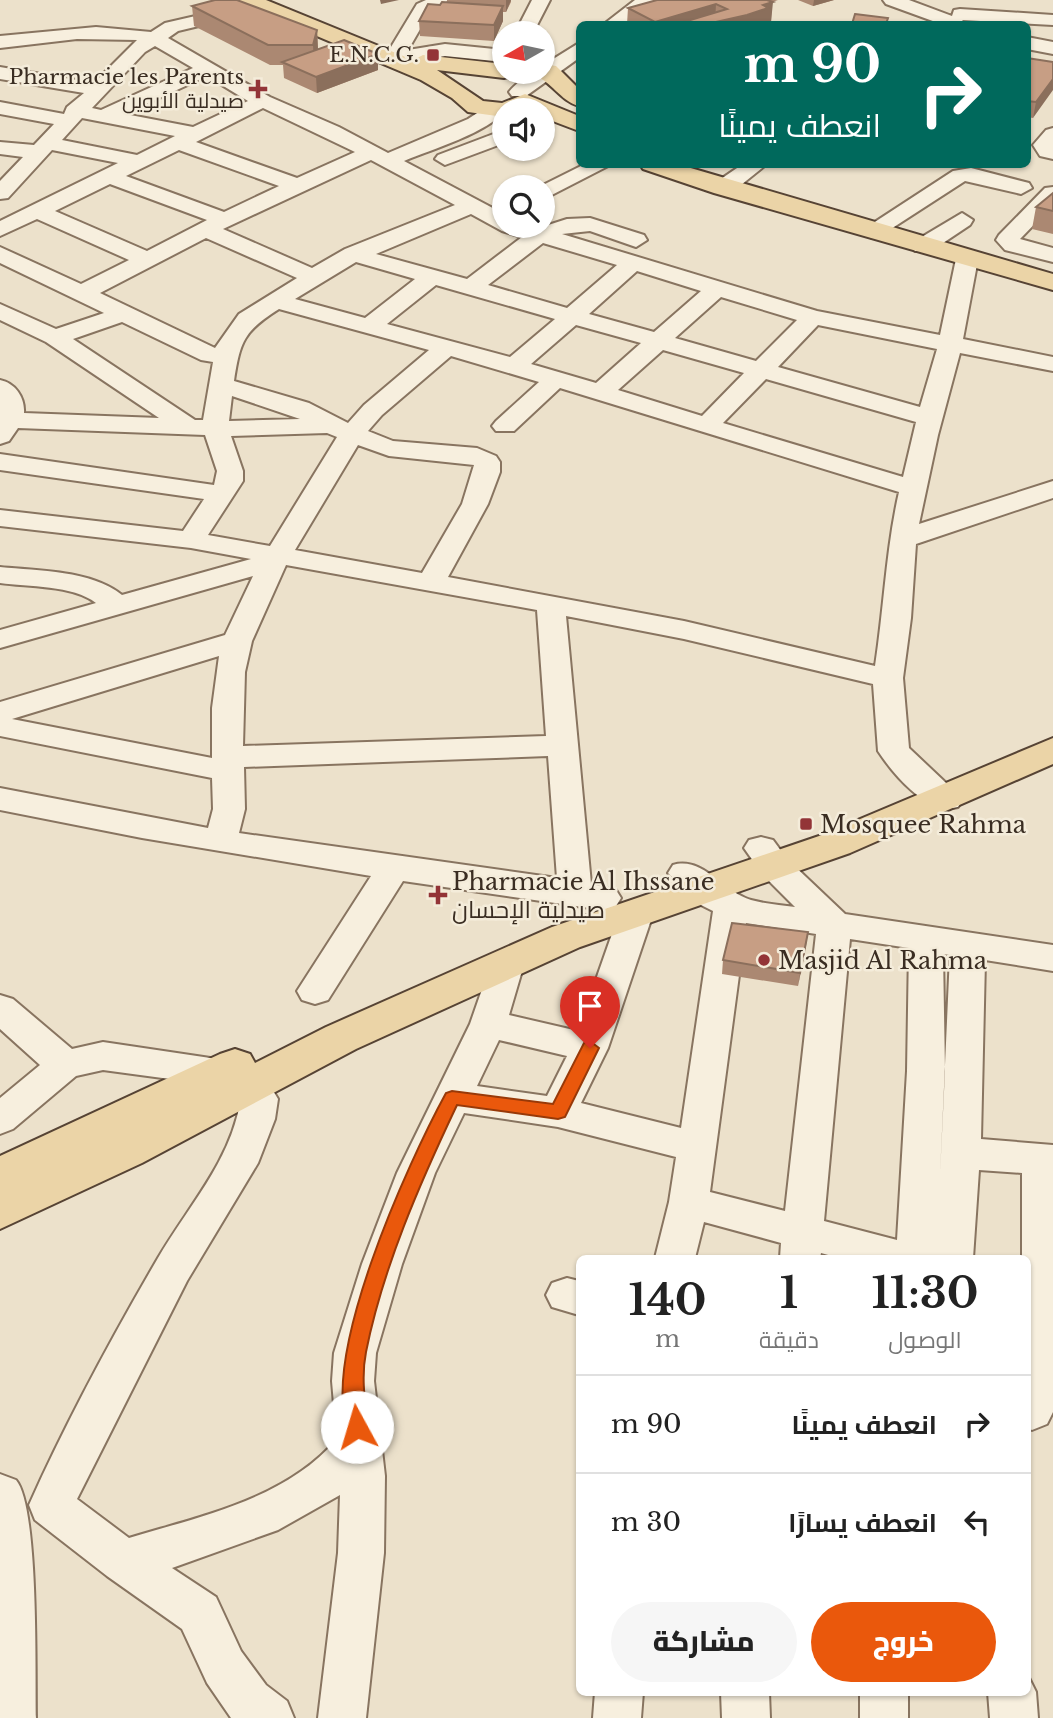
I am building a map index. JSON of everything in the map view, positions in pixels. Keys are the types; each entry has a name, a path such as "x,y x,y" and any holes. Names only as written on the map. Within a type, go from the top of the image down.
{"main road":[{"path":"260,2 576,123"},
{"path":"260,2 429,75 468,99 476,107 508,97"},
{"path":"555,81 576,97"},
{"path":"555,127 576,135"},
{"path":"666,168 929,242 967,258 1053,282"},
{"path":"689,168 728,185"},
{"path":"929,242 1002,248 1053,267"},
{"path":"936,792 1053,724"},
{"path":"0,1210 126,1151 230,1076 492,942 605,901 707,890 768,858 936,792 1053,750"},
{"path":"0,1176 230,1076 389,1016 566,937 605,901"}],"street":[{"path":"440,0 423,8 409,57 445,50 492,55"},
{"path":"530,21 541,0"},
{"path":"617,21 648,0"},
{"path":"892,0 927,20 959,16 1053,20"},
{"path":"1,191 138,48 184,23 260,2"},
{"path":"34,77 80,32"},
{"path":"0,42 80,32 155,38 210,68 263,102 388,156 470,207 492,216"},
{"path":"1031,44 1053,48"},
{"path":"555,65 576,51"},
{"path":"105,116 210,68"},
{"path":"0,73 97,89"},
{"path":"80,293 297,185 388,156 508,97 526,84"},
{"path":"0,229 263,102"},
{"path":"0,108 71,116 105,116 189,139 297,185"},
{"path":"1053,134 1043,145 1047,152 1053,153"},
{"path":"388,156 426,165 492,140"},
{"path":"0,148 42,148 143,162"},
{"path":"555,188 594,168"},
{"path":"728,185 751,168"},
{"path":"878,227 960,174 971,174 1021,188"},
{"path":"111,177 216,225 314,277"},
{"path":"1052,194 1016,228 1002,248 1053,255"},
{"path":"191,540 230,481 230,471 215,427 228,343 235,332 276,300 353,254 470,207"},
{"path":"37,211 148,260"},
{"path":"929,242 962,220"},
{"path":"555,231 584,223 636,240"},
{"path":"470,288 536,238"},
{"path":"546,238 813,317 1053,365"},
{"path":"0,254 210,355 226,356"},
{"path":"353,254 930,418"},
{"path":"936,792 894,751 888,678 897,618 902,539 913,486 950,346 967,258"},
{"path":"514,366 633,263"},
{"path":"371,325 430,278"},
{"path":"599,394 716,289"},
{"path":"276,300 514,366 891,483 913,486"},
{"path":"0,311 54,337 189,426"},
{"path":"54,337 88,328 123,313"},
{"path":"705,427 763,372 813,317"},
{"path":"221,840 229,809 227,708 237,641 276,559 341,437 447,347"},
{"path":"505,426 555,380"},
{"path":"220,385 300,408 341,437"},
{"path":"0,387 14,403 6,428 189,426 296,429 389,448 469,454 487,462 489,470 480,493 430,583"},
{"path":"0,462 223,494"},
{"path":"902,539 1053,489"},
{"path":"0,518 191,540 276,559 551,604 684,630 888,678"},
{"path":"0,639 119,607 276,559"},
{"path":"0,575 65,583 99,591 119,607"},
{"path":"551,604 562,745 605,901 590,1048 558,1112"},
{"path":"0,712 237,641"},
{"path":"0,726 228,764 562,745"},
{"path":"0,799 83,817 605,901"},
{"path":"768,858 834,924"},
{"path":"316,991 395,866"},
{"path":"676,1255 689,1202 698,1147 707,890 834,924 926,941 1053,958"},
{"path":"802,1246 834,924"},
{"path":"916,1255 926,1071 926,941"},
{"path":"953,1255 961,1153 968,945"},
{"path":"342,1718 361,1553 363,1475 353,1381 355,1353 391,1238 416,1173 488,1024 506,964"},
{"path":"0,1008 65,1065"},
{"path":"488,1024 590,1048"},
{"path":"0,1119 65,1065 103,1056 230,1076 259,1099 254,1129 214,1204 174,1267 51,1505"},
{"path":"452,1097 558,1112 698,1147"},
{"path":"961,1153 1047,1160 1037,1413"},
{"path":"689,1202 802,1246 876,1255"},
{"path":"123,1561 230,1526 293,1499 335,1473 360,1445"},
{"path":"12,1718 3,1505 51,1505 123,1561 199,1613 224,1667 249,1702 270,1718"},
{"path":"617,1718 619,1696"},
{"path":"745,1696 746,1718"},
{"path":"884,1696 884,1718"},
{"path":"1012,1696 1014,1718"}],"building":[{"path":"215,0 237,0 317,30 313,45 268,45 192,6"},
{"path":"657,0 773,2 763,5 768,8 720,21 687,21 727,9 716,4 658,21 628,8"},
{"path":"442,2 503,6 492,25 419,21 428,4 440,5"},
{"path":"855,14 888,18 887,21 853,21"},
{"path":"344,40 378,54 316,77 282,62"},
{"path":"1031,59 1053,62 1053,79 1036,102 1031,101"},
{"path":"1053,193 1053,211 1036,207"},
{"name":"Masjid Al Rahma","path":"732,923 808,932 800,973 723,960"}],"place":[{"name":"E.N.C.G.","path":"433,55"},
{"name":"Pharmacie les Parents صيدلية الأبوين","path":"258,89"},
{"name":"Mosquee Rahma","path":"806,824"},
{"name":"Pharmacie Al Ihssane صيدلية الإحسان","path":"438,895"},
{"name":"Masjid Al Rahma","path":"764,960"}],"route":[{"path":"357,1427 353,1381 355,1353 382,1264 416,1173 452,1097 558,1112 590,1048"}]}
